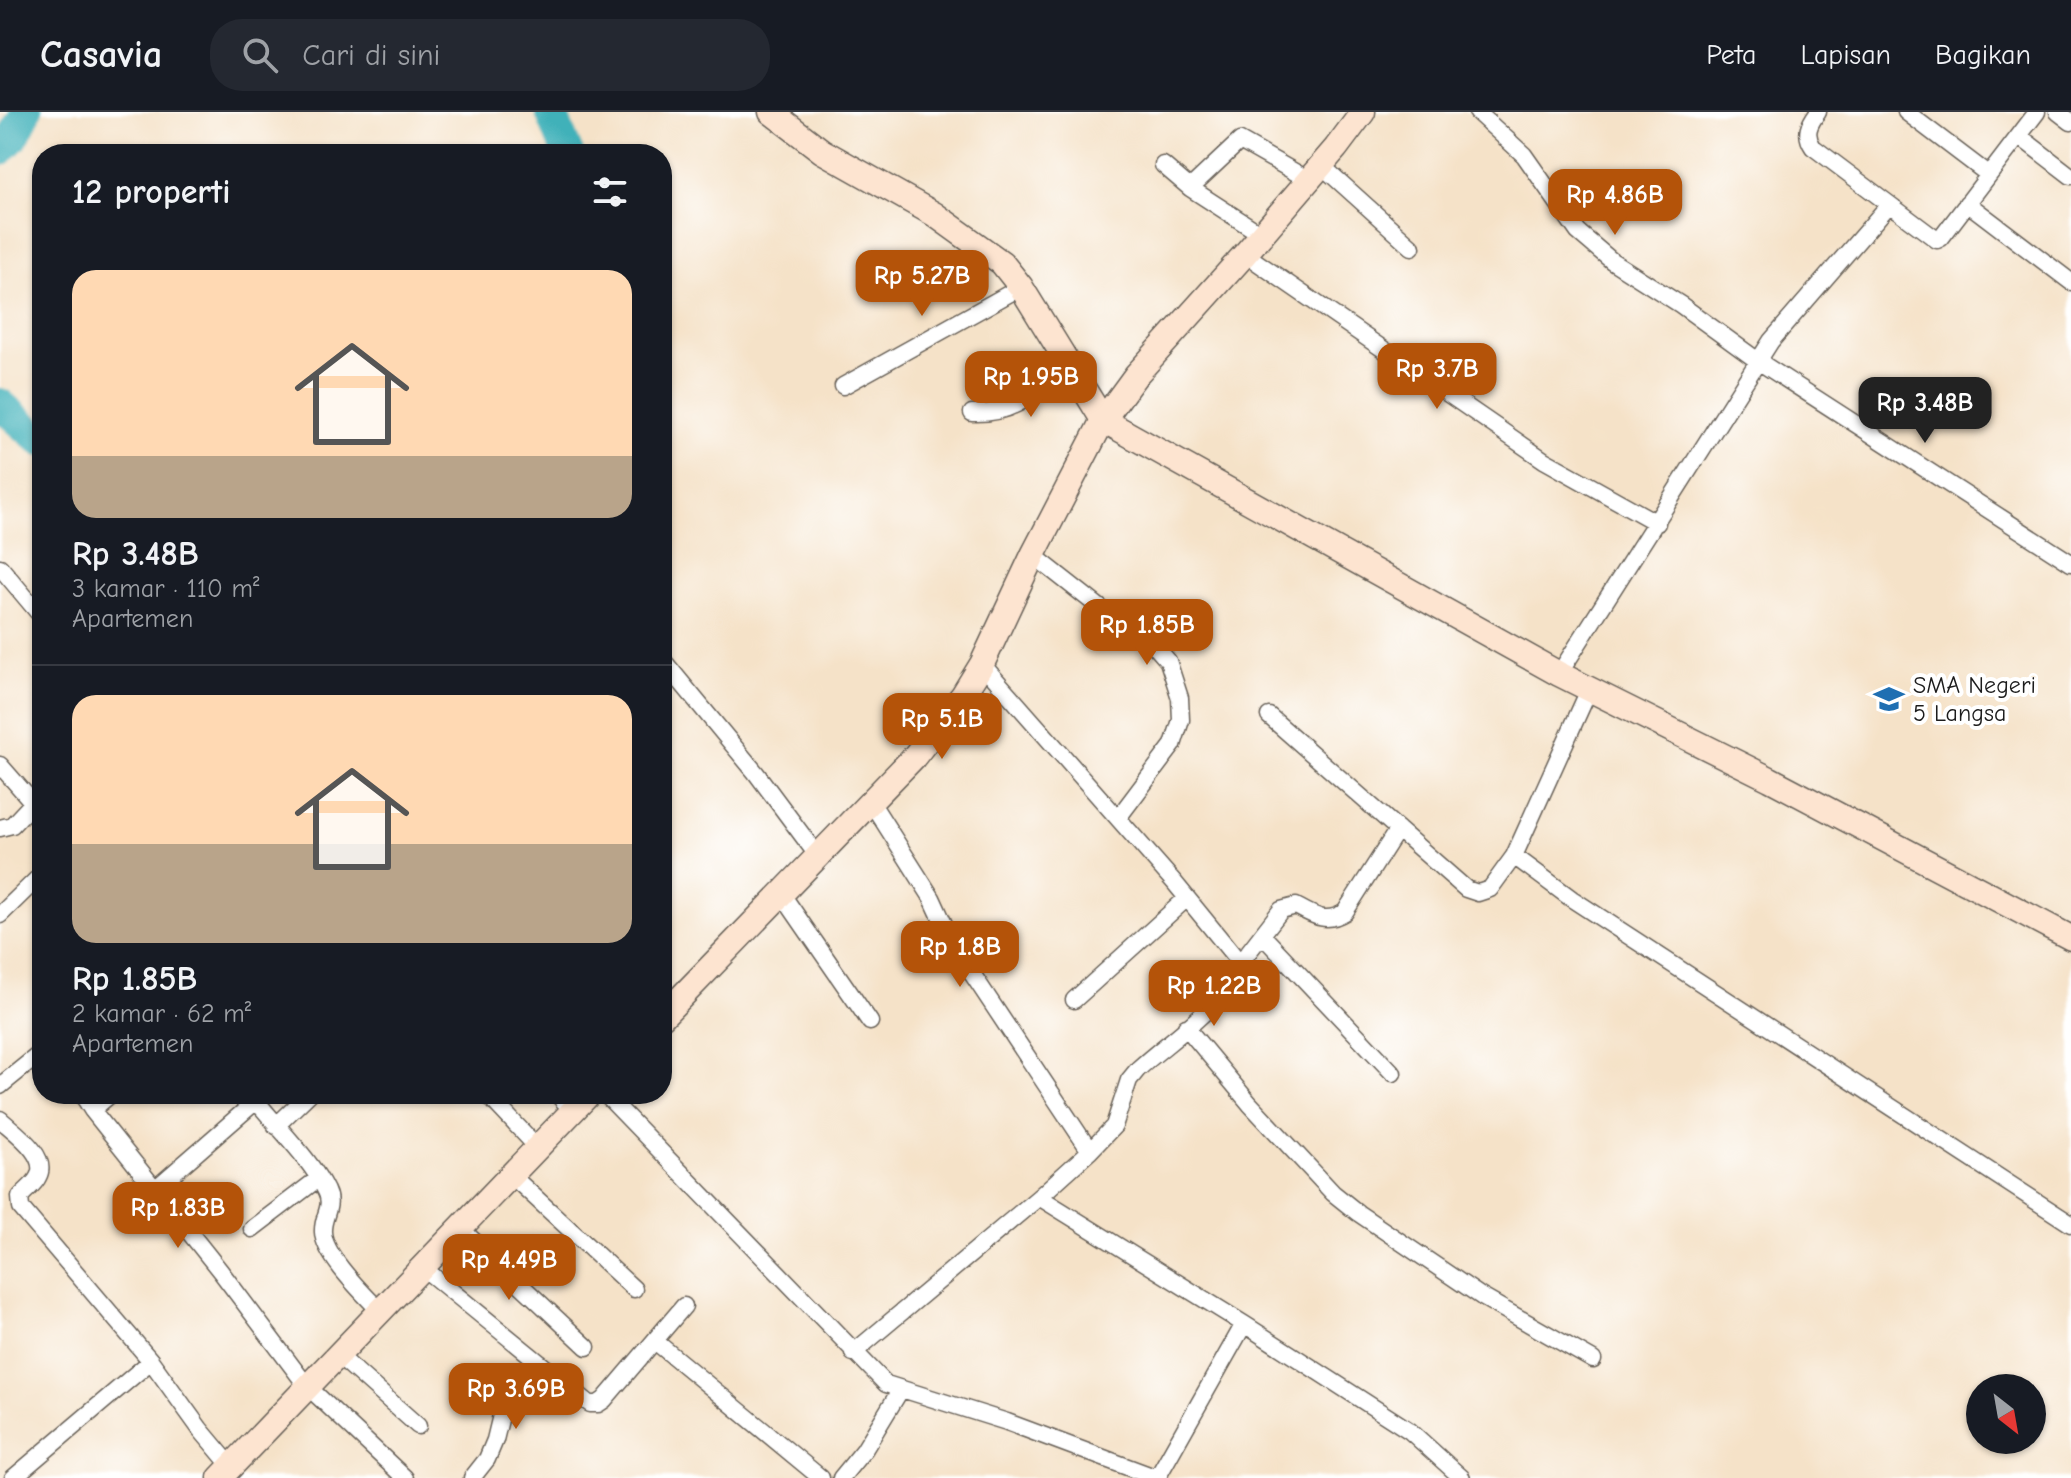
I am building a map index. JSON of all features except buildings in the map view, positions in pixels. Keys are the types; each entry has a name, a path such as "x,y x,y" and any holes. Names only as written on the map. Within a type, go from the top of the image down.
{"street":[{"path":"771,112 822,151 934,214 1002,263 1021,287 1103,420 1559,674 1770,779 2071,938"},
{"path":"672,1007 871,802 936,730 982,664 1033,555 1103,420 1136,375 1245,254 1363,112"},
{"path":"1477,112 1524,155 1578,232 1612,261 1681,305 1758,361 2071,563"},
{"path":"1818,112 1810,122 1807,133 1813,147 1937,240 2037,112"},
{"path":"1906,112 1989,175"},
{"path":"2058,112 2071,122"},
{"path":"2019,136 2071,176"},
{"path":"1190,188 1240,141 1314,172 1412,247"},
{"path":"1163,165 1190,188 1261,234"},
{"path":"1967,203 2071,282"},
{"path":"1559,674 1758,361 1810,295 1888,206"},
{"path":"1245,254 1544,460 1657,523"},
{"path":"843,386 1021,287"},
{"path":"972,413 992,414 1007,410 1070,366"},
{"path":"1033,555 1127,629 1155,646 1168,661 1180,698 1181,720 1173,745 1118,818"},
{"path":"0,567 32,605"},
{"path":"982,664 1240,963"},
{"path":"672,671 756,773 817,855"},
{"path":"1269,716 1466,889 1478,893 1490,889 1514,856 1589,690"},
{"path":"0,765 32,795"},
{"path":"871,802 932,898 955,948 1090,1151"},
{"path":"0,828 12,825 32,808"},
{"path":"853,1353 1090,1151 1114,1126 1129,1080 1226,988 1240,963 1281,910 1296,906 1323,920 1334,919 1345,912 1398,829"},
{"path":"1514,856 1610,924 2071,1224"},
{"path":"0,915 32,884"},
{"path":"781,893 870,1022"},
{"path":"1074,1000 1187,898"},
{"path":"1262,935 1393,1073"},
{"path":"1186,1027 1250,1104 1333,1193 1482,1297 1593,1360"},
{"path":"1,1084 32,1060"},
{"path":"88,1104 306,1385 405,1478"},
{"path":"92,1110 99,1104"},
{"path":"155,1189 247,1104"},
{"path":"259,1104 319,1178 330,1208 323,1233 327,1243 354,1283 380,1311"},
{"path":"276,1126 299,1104"},
{"path":"496,1104 537,1147"},
{"path":"0,1119 33,1150 40,1164 39,1176 20,1197 21,1208 151,1361 225,1472 511,1175 570,1104"},
{"path":"615,1104 886,1384 1007,1422 1157,1478 1244,1324"},
{"path":"511,1175 634,1289"},
{"path":"252,1229 319,1178"},
{"path":"1039,1197 1410,1431 1462,1478"},
{"path":"460,1228 587,1347"},
{"path":"422,1267 590,1404 598,1404 656,1342 684,1306"},
{"path":"656,1342 821,1478"},
{"path":"337,1354 418,1426"},
{"path":"13,1478 151,1361"},
{"path":"472,1478 487,1459 503,1407 540,1363"},
{"path":"841,1478 864,1450 901,1389"}],"waterway":[{"path":"0,150 14,136 26,112"},
{"path":"551,112 564,144"},
{"path":"0,404 32,432"}],"place":[{"name":"SMA Negeri 5 Langsa","path":"1889,699"}]}
